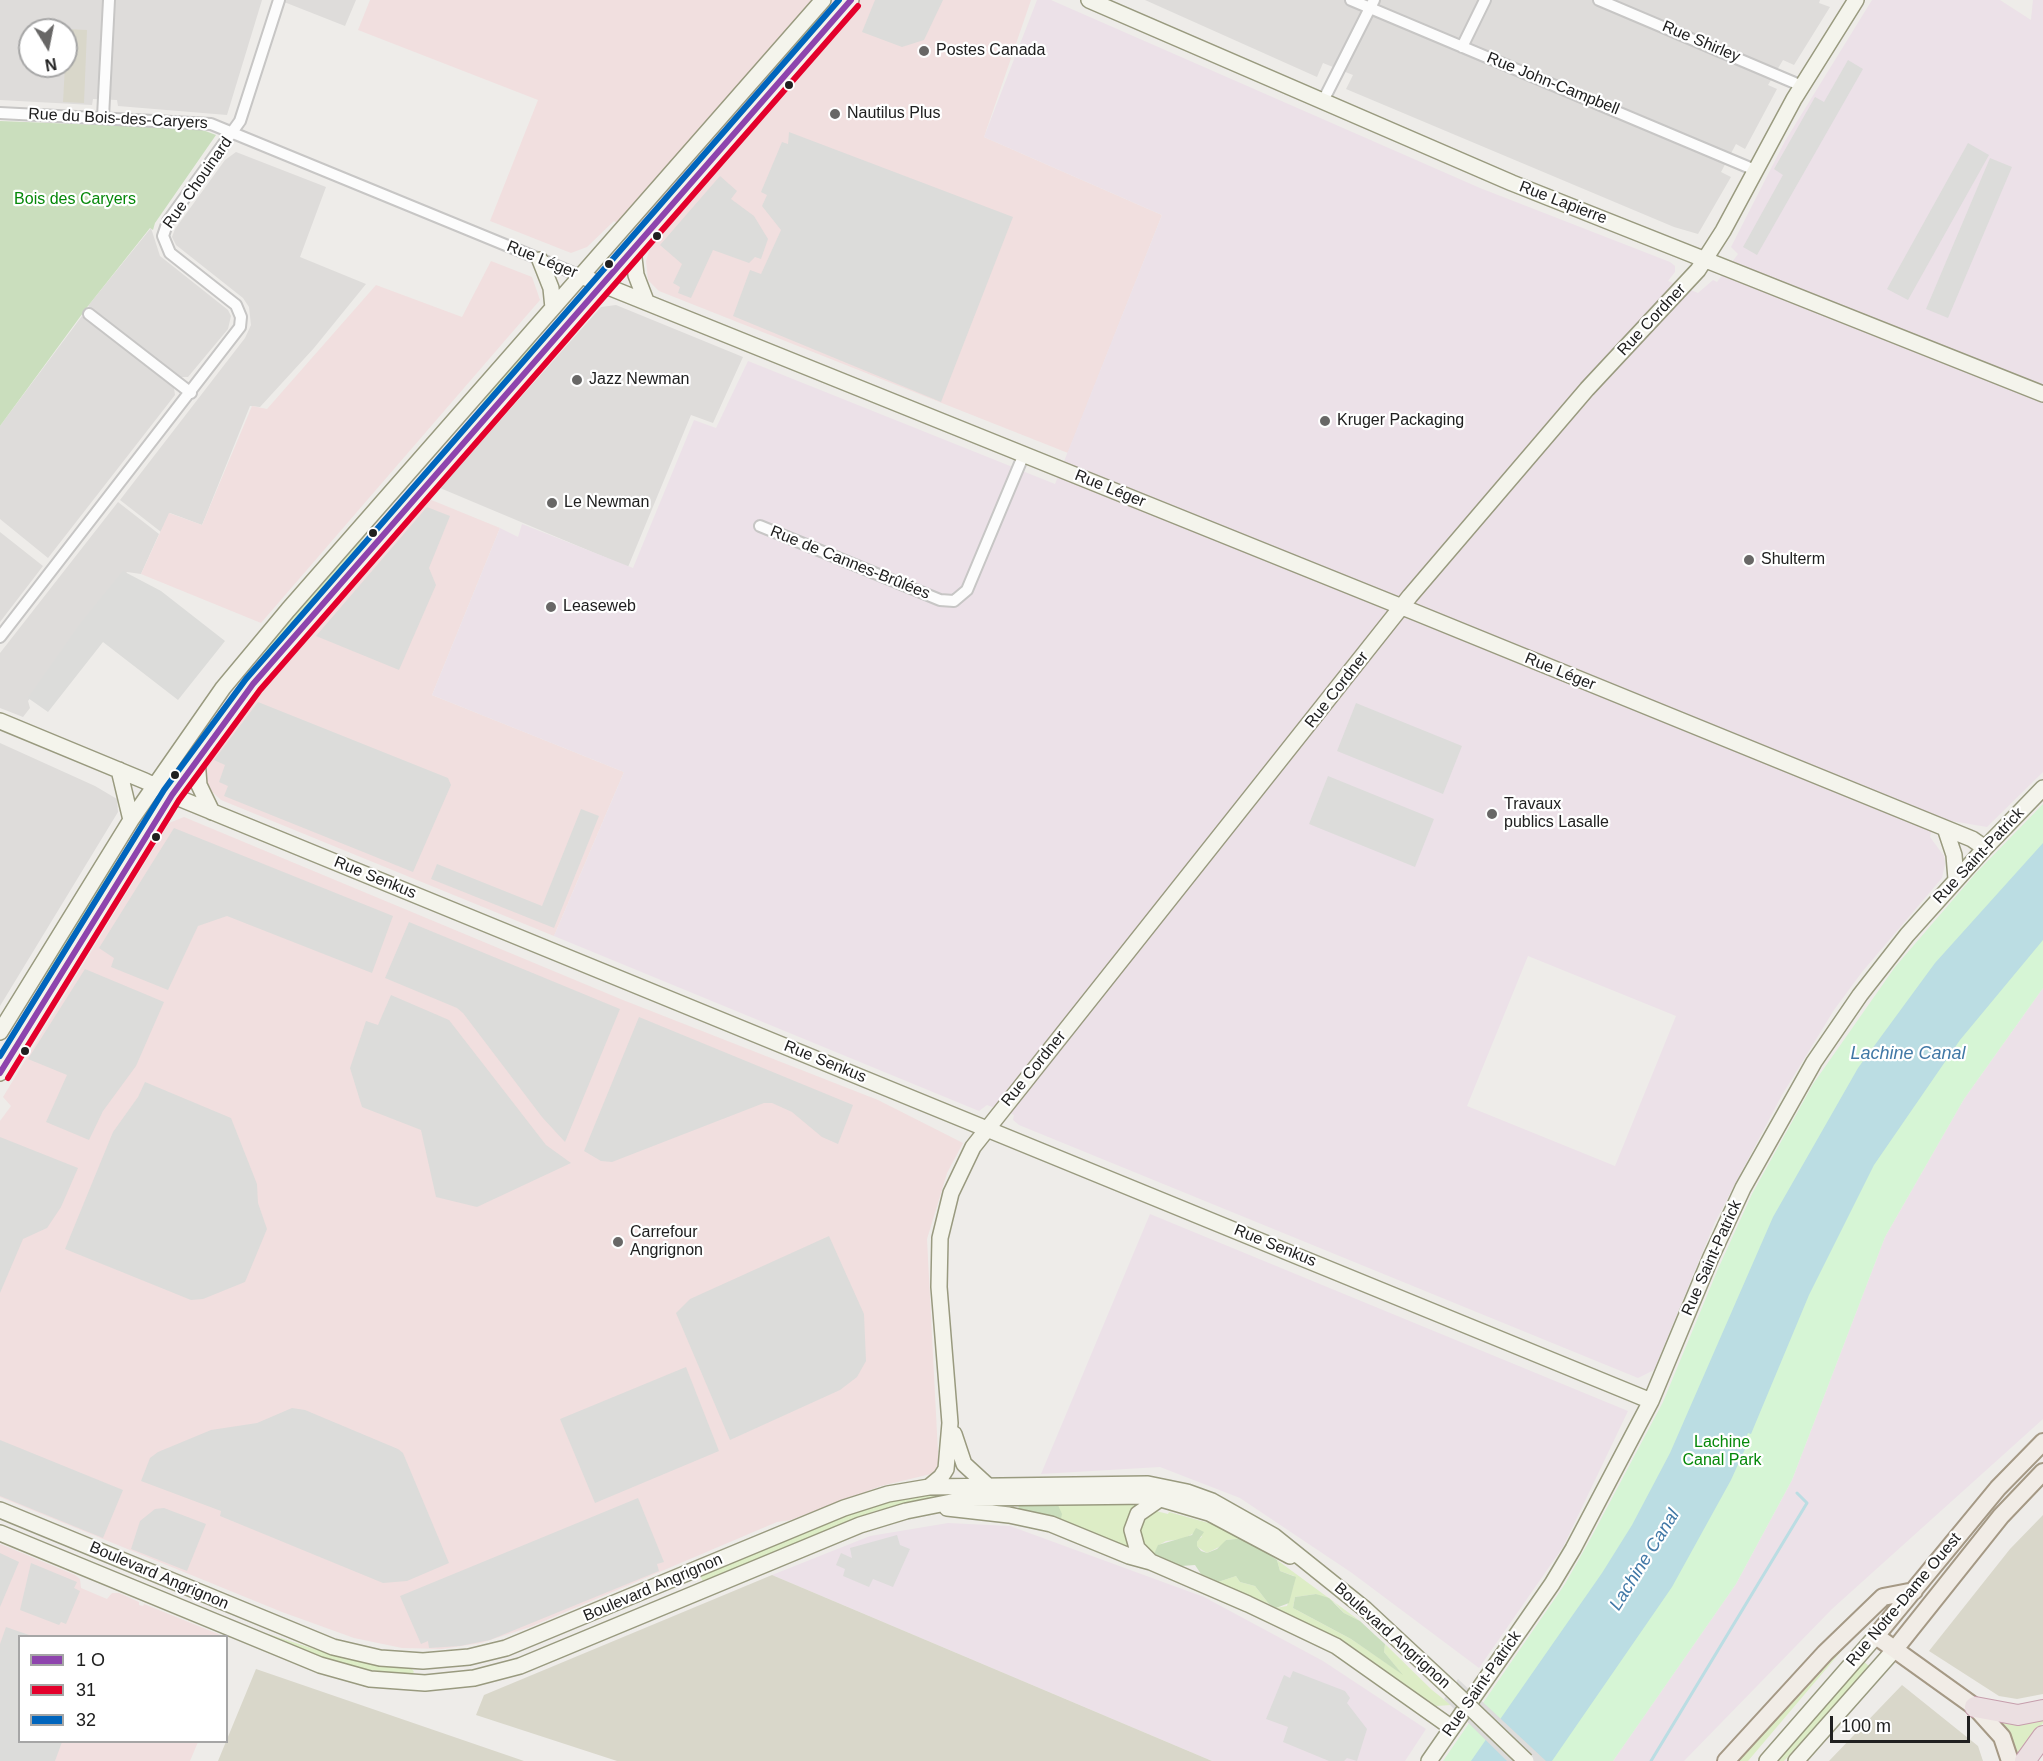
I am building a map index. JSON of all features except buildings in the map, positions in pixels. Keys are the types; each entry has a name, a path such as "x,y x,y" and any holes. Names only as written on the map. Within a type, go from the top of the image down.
{"highway":[{"path":"1975,1707 2018,1716 2043,1710"},
{"path":"2025,1761 2043,1736"}],"main road":[{"path":"0,1032 154,785 199,720 250,655 823,0"},
{"path":"0,1073 172,795 267,667 851,0"},
{"name":"Rue Lapierre","path":"1089,0 1512,183 2043,394"},
{"name":"Rue Cordner","path":"950,1422 939,1287 940,1238 947,1203 957,1177 986,1129 1402,607 1587,389 1706,259 1852,1"},
{"path":"633,249 636,275 646,301"},
{"path":"540,260 551,288 553,308"},
{"name":"Rue Léger","path":"581,276 1972,839 1984,848"},
{"name":"Rue Senkus","path":"0,721 154,785 212,812 1651,1401"},
{"path":"197,759 199,785 212,812"},
{"path":"119,770 131,820"},
{"name":"Rue Saint-Patrick","path":"1429,1761 1563,1567 1651,1401 1720,1235 1788,1105 1865,988 1956,879 2043,788"},
{"path":"1945,828 1954,855 1956,879"},
{"path":"950,1422 962,1461 988,1486"},
{"path":"929,1487 941,1477 946,1469 950,1422"},
{"name":"Rue Notre-Dame Ouest","path":"1767,1761 1876,1636 1998,1488 2043,1442"},
{"name":"Rue Notre-Dame Ouest","path":"1796,1761 1895,1649 2001,1516 2043,1472"},
{"name":"Boulevard Angrignon","path":"0,1510 333,1647 380,1658 423,1661 469,1657 506,1648 844,1508 888,1494 929,1487 1136,1483 1174,1489 1200,1497 1274,1536 1365,1609 1526,1761"},
{"name":"Boulevard Angrignon","path":"0,1533 320,1665 370,1679 431,1683 474,1678 520,1666 850,1529 926,1507 987,1498 1125,1495 1161,1498 1209,1513 1267,1546 1307,1564"},
{"path":"1151,1562 1137,1548 1132,1530 1138,1514 1161,1498"},
{"path":"926,1507 1000,1513 1040,1521 1129,1556 1151,1562 1329,1642 1366,1665 1452,1728"},
{"path":"1726,1761 1825,1653 1883,1597 1914,1591"},
{"path":"1876,1636 1975,1707 2002,1737 2010,1761"}],"street":[{"path":"103,117 109,0"},
{"name":"Rue Chouinard","path":"0,637 239,330 241,317 233,303 170,253 163,241 164,230 233,133 241,118 279,0"},
{"name":"Rue John-Campbell","path":"1351,0 1372,4 1461,47 1755,170"},
{"path":"1461,47 1485,0"},
{"name":"Rue Shirley","path":"1599,0 1802,86"},
{"path":"1323,101 1372,4"},
{"name":"Rue du Bois-des-Caryers","path":"0,113 204,123 233,133"},
{"name":"Rue Léger","path":"233,133 581,276"},
{"path":"89,314 191,393"},
{"name":"Rue de Cannes-Brûlées","path":"760,526 940,600 954,601 967,590 1024,454"}],"shaded area":[{"path":"0,0 262,0 227,115 118,106 117,100 93,99 92,105 0,100"},
{"path":"279,0 356,0 345,26"},
{"path":"370,0 1031,0 984,137 1162,215 1068,453 659,291 648,280 646,261 650,248 614,221 587,247 571,253 490,221 538,100 358,30"},
{"path":"875,0 943,0 924,40 902,47 862,32"},
{"path":"1037,0 1051,0 1480,188 1670,262 1675,266 1675,272 1668,281 1698,293 1713,280 1717,282 1738,254 1731,247 1785,141 1872,0 2000,0 2031,20 2033,0 2043,0 2043,772 1987,827 1934,818 1930,837 1944,856 1942,878 1862,972 1834,1010 1782,1095 1715,1222 1654,1370 1638,1378 1019,1125 1013,1120 1014,1115 987,1105 979,1111 554,936 624,772 432,695 500,528 518,537 522,524 633,568 694,420 716,428 748,361 1055,484 1162,215 984,137","holes":["1528,956 1676,1016 1615,1166 1467,1106"]},
{"path":"1145,0 1820,0 1819,3 1830,7 1794,65 1783,60 1768,85 1777,89 1745,149 1736,144 1721,172 1731,177 1698,234 1674,227 1346,89 1353,75 1323,63 1317,77"},
{"path":"78,30 87,30 84,103 63,102 64,78 78,78"},
{"path":"1848,60 1863,69 1757,255 1743,247 1783,175 1774,169 1815,97 1824,102"},
{"path":"789,132 1013,217 941,402 733,316 750,270 761,274 781,230 762,206 767,195 761,192 782,142 788,144"},
{"path":"1968,143 1989,155 1908,300 1887,289"},
{"path":"236,152 326,187 300,257 366,284 314,348 260,407 250,406 202,525 170,513 161,532 120,500 245,338 251,325 249,307 243,298 176,245 172,237 175,229 225,160"},
{"path":"1990,158 2012,167 1948,318 1926,309"},
{"path":"720,176 737,191 731,199 754,216 768,239 761,259 755,257 749,263 713,250 691,298 678,293 680,287 673,283 682,264 660,245"},
{"path":"151,228 160,256 228,310 231,316 228,329 188,377 181,377 88,306"},
{"path":"491,261 532,277 540,300 261,623 141,574 169,513 202,525 252,406 267,409 376,285 462,317"},
{"path":"616,305 743,357 713,423 691,415 628,567 440,488 601,307"},
{"path":"82,316 174,388 175,395 48,558 0,519 0,426"},
{"path":"429,499 500,528 432,695 624,772 554,936 221,800 207,787 207,764 255,700"},
{"path":"118,502 159,534 141,574 127,572 28,701 30,708 23,717 0,708 0,653"},
{"path":"427,507 450,516 429,568 436,585 399,670 316,636"},
{"path":"0,532 43,566 0,622"},
{"path":"123,571 161,591 225,641 178,700 103,642 48,712 28,698 80,624"},
{"path":"258,702 448,778 451,785 413,872 224,796 228,786 219,782 225,765 214,760"},
{"path":"1356,703 1462,746 1443,794 1337,751"},
{"path":"0,743 95,786 117,799 118,812 0,1006"},
{"path":"1328,776 1434,819 1415,867 1309,824"},
{"path":"581,809 599,816 554,928 431,879 437,864 542,906"},
{"name":"Carrefour Angrignon","path":"184,817 623,1000 878,1100 963,1143 947,1173 927,1239 939,1472 881,1486 791,1520 777,1522 530,1627 481,1643 442,1649 402,1648 354,1638 282,1612 0,1497 0,1121 11,1106 3,1097 169,823"},
{"path":"174,828 393,916 372,973 227,916 198,926 168,990 111,967 114,958 99,948"},
{"path":"409,922 620,1009 565,1142 542,1117 463,1013 457,1008 385,978"},
{"path":"85,969 164,1002 136,1066 103,1111 89,1140 46,1122 67,1075 28,1059"},
{"path":"2043,988 2043,1419 1832,1609 1684,1761 1613,1761 1736,1584 1792,1480 1885,1237 1964,1099"},
{"path":"391,995 449,1020 546,1145 571,1163 477,1207 436,1197 421,1130 362,1107 350,1068 366,1021 378,1025"},
{"path":"639,1017 853,1105 838,1144 822,1137 792,1112 772,1103 764,1103 612,1162 601,1161 584,1151"},
{"path":"145,1082 231,1118 257,1184 258,1203 267,1229 245,1282 203,1299 191,1300 65,1249 113,1132 138,1097"},
{"path":"0,1137 78,1168 61,1207 47,1228 23,1239 0,1293"},
{"path":"1150,1214 1628,1411 1563,1547 1479,1668 1352,1573 1240,1498 1160,1467 1041,1474"},
{"path":"829,1236 864,1314 866,1361 857,1377 840,1390 730,1440 676,1313 690,1299"},
{"path":"686,1367 719,1451 595,1503 560,1419"},
{"path":"292,1408 305,1410 403,1453 449,1563 407,1581 383,1583 220,1516 221,1511 141,1481 150,1458 158,1452 211,1430 257,1423"},
{"path":"0,1440 123,1490 103,1538 0,1496"},
{"path":"638,1498 664,1562 657,1564 659,1571 490,1640 460,1646 429,1648 428,1641 421,1644 400,1596"},
{"path":"164,1508 206,1524 187,1571 131,1549 140,1521 155,1509"},
{"path":"2043,1515 2043,1694 2017,1699 1999,1696 1929,1651 2010,1549"},
{"path":"948,1523 1010,1526 1204,1597 1323,1661 1426,1729 1405,1761 1212,1761 772,1575 870,1536"},
{"path":"897,1535 900,1545 910,1549 893,1587 873,1579 869,1587 843,1576 845,1569 836,1565 841,1553 852,1558 850,1548"},
{"path":"0,1544 75,1575 80,1579 81,1588 107,1599 112,1593 119,1593 139,1602 139,1605 144,1604 221,1635 18,1635 18,1743 198,1743 190,1761 0,1761"},
{"path":"0,1553 19,1562 0,1607"},
{"path":"31,1563 77,1582 74,1588 80,1591 66,1624 61,1622 59,1625 20,1610"},
{"path":"772,1575 1212,1761 617,1761 476,1715 484,1695"},
{"path":"6,1627 29,1635 18,1635 18,1743 62,1743 55,1761 0,1761 0,1644"},
{"path":"256,1669 524,1761 218,1761 225,1743 228,1743 228,1737"},
{"path":"1293,1671 1345,1691 1350,1698 1347,1703 1367,1729 1357,1761 1347,1758 1344,1761 1329,1761 1283,1742 1288,1727 1266,1719 1284,1675 1290,1678"},
{"path":"1902,1685 1978,1746 1983,1761 1829,1761"}],"green space":[{"path":"821,14 801,45 774,77 771,75"},
{"name":"Bois des Caryers","path":"0,121 200,129 216,135 155,223 153,230 150,228 88,306 0,426"},
{"path":"538,338 514,374 468,424 492,389"},
{"path":"368,532 345,566 245,679 279,632"},
{"name":"Lachine Canal Park","path":"2043,804 2043,988 1964,1099 1885,1237 1792,1480 1736,1584 1613,1761 1443,1761 1565,1584 1592,1536 1663,1402 1752,1194 1813,1084 1895,967 1976,873"},
{"path":"119,854 104,890 31,1004 48,969"},
{"path":"930,1494 962,1494 914,1501 872,1512 703,1581 700,1576 854,1512 887,1502"},
{"path":"1019,1502 1057,1503 1062,1514 1060,1523 1018,1512"},
{"path":"1057,1503 1142,1504 1133,1550 1060,1523"},
{"path":"1156,1511 1168,1514 1169,1512 1223,1527 1245,1538 1226,1540 1223,1545 1207,1553 1196,1546 1198,1539 1202,1537 1196,1529 1196,1532 1183,1539 1166,1541 1159,1545 1154,1554 1142,1542 1139,1533 1143,1519"},
{"path":"1196,1528 1204,1532 1197,1542 1201,1551 1207,1553 1217,1549 1226,1540 1245,1538 1277,1560 1280,1571 1296,1577 1289,1603 1276,1608 1269,1604 1255,1586 1240,1582 1236,1576 1218,1582 1201,1574 1195,1565 1181,1566 1154,1554 1158,1545 1192,1535"},
{"path":"1277,1560 1360,1621 1344,1613 1335,1603 1316,1594 1295,1597 1293,1608 1351,1639 1401,1673 1384,1652 1385,1644 1432,1690 1451,1705 1436,1706 1348,1644 1276,1608 1287,1606 1294,1584 1294,1576 1280,1571"},
{"path":"1236,1576 1240,1582 1255,1586 1269,1604 1218,1582"},
{"path":"1316,1594 1329,1598 1344,1613 1360,1621 1385,1644 1384,1652 1403,1675 1351,1639 1293,1608 1295,1597"},
{"path":"1860,1629 1748,1761 1735,1761 1777,1715"},
{"path":"262,1632 345,1659 412,1669 414,1672 411,1675 362,1669 326,1659"},
{"path":"1863,1661 1869,1666 1784,1761 1778,1761"},
{"path":"2043,1715 2043,1723 2017,1757 2009,1735 1996,1718"}],"water":[{"name":"Lachine Canal","path":"2043,843 2043,940 1960,1040 1874,1165 1809,1295 1751,1434 1748,1433 1742,1447 1745,1449 1731,1480 1672,1587 1552,1761 1471,1761 1602,1573 1632,1525 1670,1453 1773,1217 1858,1068 1935,963"}],"pier":[{"path":"1458,1679 1546,1761 1507,1761 1444,1699"}],"waterway":[{"path":"1651,1761 1807,1503 1797,1493"}],"transit line":[{"name":"32","path":"0,1056 164,790 246,679 839,0"},
{"path":"0,1073 172,795 253,684 851,0"},
{"name":"31","path":"8,1078 179,800 260,690 858,6"}],"place":[{"name":"Postes Canada","path":"924,51"},
{"name":"Nautilus Plus","path":"835,114"},
{"name":"Jazz Newman","path":"577,380"},
{"name":"Kruger Packaging","path":"1325,421"},
{"name":"Le Newman","path":"552,503"},
{"name":"Shulterm","path":"1749,560"},
{"name":"Leaseweb","path":"551,607"},
{"name":"Travaux publics Lasalle","path":"1492,814"},
{"name":"Carrefour Angrignon","path":"618,1242"}]}
